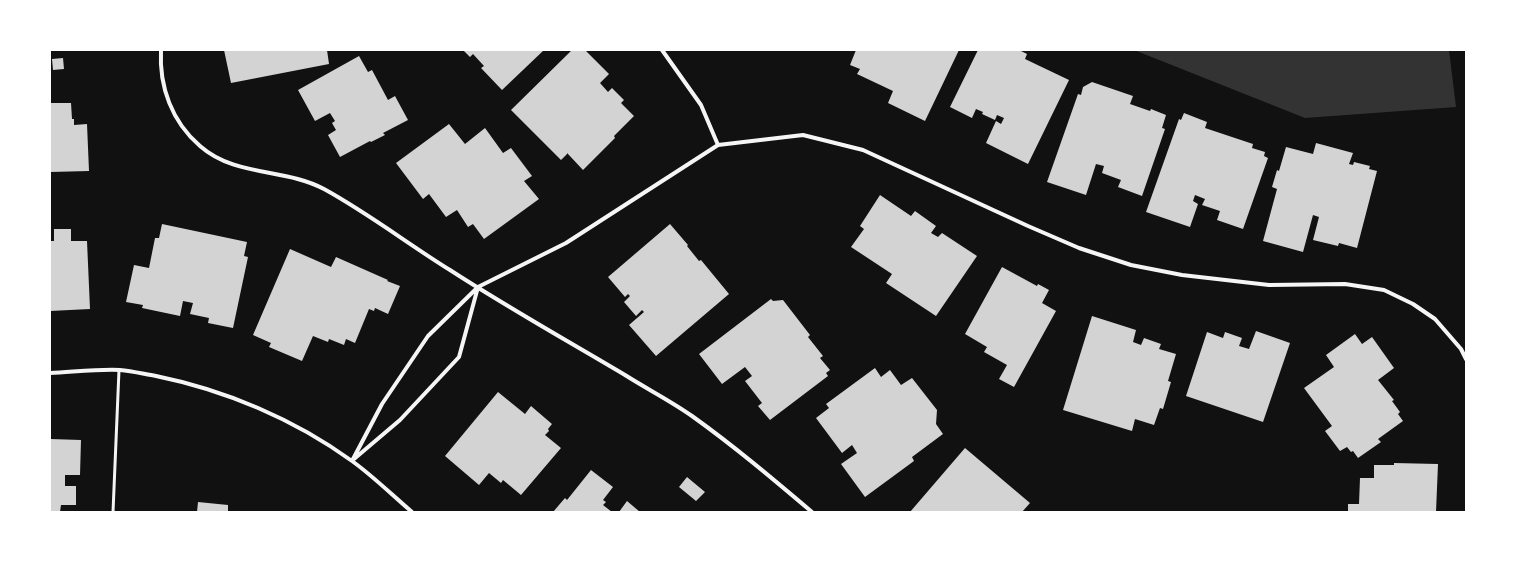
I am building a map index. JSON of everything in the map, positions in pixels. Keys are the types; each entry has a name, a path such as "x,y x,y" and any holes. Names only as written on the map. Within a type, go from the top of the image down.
{"street":[{"path":"161,50 162,81 172,112 185,131 201,147 220,160 263,173 287,176 322,188 375,220 450,271 690,415 735,448 812,512"},
{"path":"662,50 701,105 718,145"},
{"path":"352,461 382,404 428,336 478,287 566,243 718,145 803,135 863,150 1079,248 1131,265 1182,275 1269,285 1345,284 1384,290 1413,304 1435,319 1461,349 1466,359"},
{"path":"352,461 400,420 459,357 478,287"},
{"path":"50,373 119,370 177,380 217,392 269,412 306,432 352,461 412,512"}],"lane":[{"path":"112,512 119,370"}],"shaded area":[{"path":"1134,50 1449,50 1456,107 1305,118"}],"building":[{"path":"224,50 327,50 329,64 231,83"},
{"path":"463,50 544,50 502,90 481,68 484,66 473,54 470,57"},
{"path":"572,50 585,50 609,74 600,83 608,92 612,88 624,100 621,103 634,116 614,136 615,138 583,170 568,153 561,160 511,110"},
{"path":"856,50 959,50 925,121 888,103 893,91 857,74 860,69 850,65"},
{"path":"978,50 1019,50 1027,54 1025,59 1069,80 1028,164 986,143 996,121 1001,124 1004,118 997,115 995,120 982,114 983,112 976,109 972,118 950,107"},
{"path":"359,56 368,72 372,70 388,100 395,96 408,120 383,133 385,135 340,157 328,135 336,130 332,123 335,121 330,113 315,121 298,90"},
{"path":"63,58 64,69 53,70 52,59"},
{"path":"1092,82 1133,96 1130,104 1150,111 1151,109 1166,115 1162,128 1165,129 1142,196 1118,187 1121,180 1102,173 1104,166 1096,164 1086,195 1047,182 1078,94 1081,95 1083,87"},
{"path":"50,103 71,103 74,125 87,124 89,171 50,172"},
{"path":"1184,113 1207,122 1205,128 1253,144 1252,148 1265,152 1264,156 1268,158 1243,229 1217,220 1220,211 1202,205 1205,199 1195,195 1193,201 1198,204 1190,227 1146,212 1179,119 1181,120"},
{"path":"449,124 465,144 485,128 503,153 511,148 532,176 524,181 539,199 484,239 473,224 468,227 457,210 446,217 429,194 423,199 396,163"},
{"path":"1316,143 1353,153 1349,164 1353,165 1354,162 1370,166 1369,169 1377,171 1357,248 1339,243 1338,246 1313,240 1319,217 1313,215 1303,252 1263,241 1277,189 1272,187 1277,170 1279,171 1286,147 1313,154"},
{"path":"880,195 911,216 915,211 936,226 931,233 938,237 942,233 977,256 936,316 886,283 892,274 851,247 864,229 860,226"},
{"path":"162,224 247,242 244,256 248,257 233,328 208,323 209,318 190,314 193,303 183,301 180,316 142,308 143,305 126,302 134,265 149,268 155,238 159,238"},
{"path":"670,224 688,245 687,246 699,261 701,260 729,294 656,356 629,325 644,312 642,310 636,316 624,302 630,296 628,294 625,297 608,277"},
{"path":"54,229 71,229 71,241 87,241 90,309 50,311 50,241 54,241"},
{"path":"290,249 331,267 336,257 400,286 388,314 375,308 374,311 369,309 355,343 346,339 344,345 329,339 328,342 313,336 302,361 269,347 271,343 253,335"},
{"path":"1002,267 1037,286 1038,284 1049,290 1042,303 1056,311 1014,387 999,379 1007,365 984,352 987,347 965,334"},
{"path":"771,299 773,301 783,300 810,335 808,337 823,356 820,358 830,370 826,373 828,376 770,420 758,406 762,403 745,381 752,376 745,367 722,384 699,354"},
{"path":"1092,316 1136,330 1133,342 1141,345 1144,338 1161,344 1159,349 1176,354 1168,381 1171,382 1163,409 1160,408 1154,425 1135,419 1132,431 1063,410"},
{"path":"1256,331 1290,343 1263,422 1186,396 1207,332 1223,338 1225,332 1242,338 1239,346 1249,349"},
{"path":"1355,334 1362,344 1372,337 1394,368 1378,380 1394,400 1392,401 1400,412 1398,414 1403,421 1378,439 1381,442 1358,458 1353,451 1351,452 1347,447 1340,451 1325,431 1332,426 1304,388 1334,367 1326,355"},
{"path":"875,368 881,377 890,370 901,385 912,378 937,410 936,424 943,434 912,457 914,461 865,497 841,464 857,453 852,445 842,453 816,418 829,408 826,404"},
{"path":"498,392 525,414 531,406 552,424 548,429 549,431 545,435 561,448 521,495 503,480 501,483 489,473 479,485 445,456"},
{"path":"50,439 81,440 80,475 65,475 65,486 76,486 76,505 61,505 60,512 50,512"},
{"path":"965,448 1030,503 1022,512 910,512"},
{"path":"1394,463 1438,464 1436,512 1348,512 1348,504 1359,504 1360,478 1374,478 1374,465 1394,465"},
{"path":"591,470 613,487 603,500 606,502 603,505 612,512 553,512 565,498 567,500"},
{"path":"687,477 705,492 696,501 679,487"},
{"path":"627,501 640,512 619,512"},
{"path":"198,502 228,505 228,512 197,512"}]}
